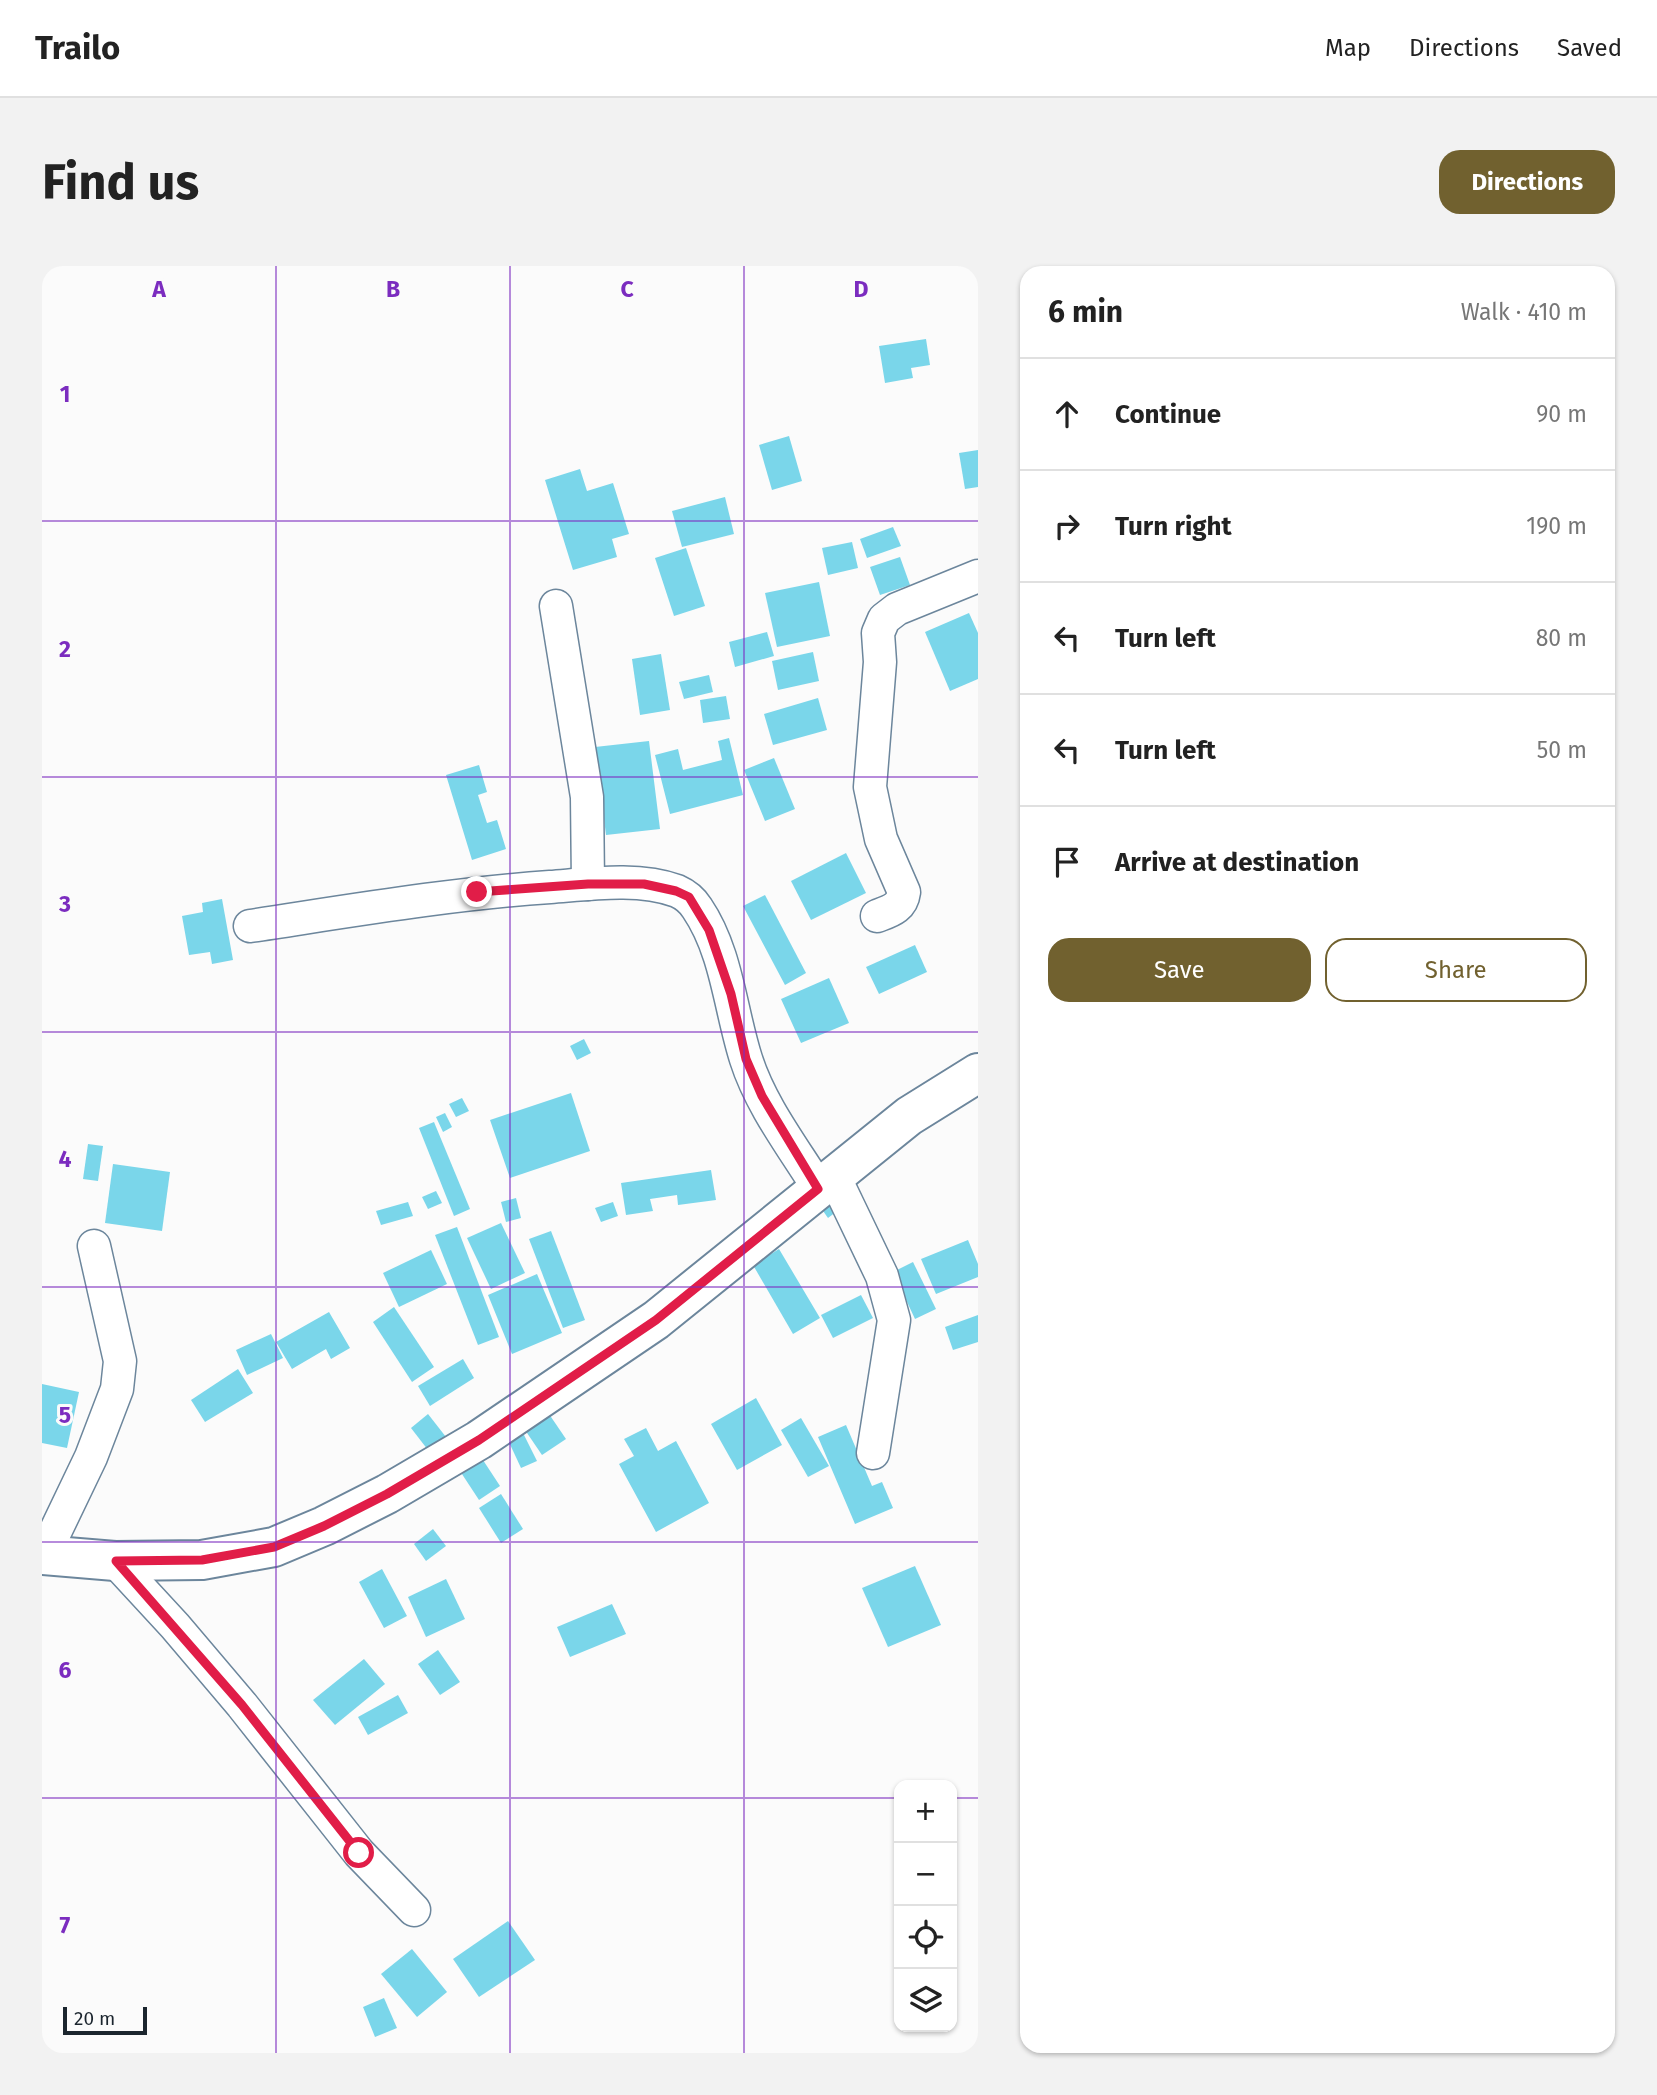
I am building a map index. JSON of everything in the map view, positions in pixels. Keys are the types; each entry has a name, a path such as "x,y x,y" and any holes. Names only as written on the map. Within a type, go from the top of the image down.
{"street":[{"path":"877,916 896,908 903,901 904,892 881,839 870,787 880,662 878,634 884,619 897,609 978,576"},
{"path":"556,606 587,797 588,884"},
{"path":"250,926 477,892 588,884 644,884 676,891 689,897 709,930 731,994 746,1059 762,1096 826,1182 882,1276 894,1320 873,1453"},
{"path":"94,1246 120,1361 117,1389 91,1457 43,1555 116,1561 202,1560 274,1547 324,1526 387,1494 479,1440 656,1320 909,1116 978,1073"},
{"path":"116,1561 242,1705 359,1853 415,1910"}],"building":[{"path":"926,339 930,365 911,368 913,378 885,383 879,346"},
{"path":"789,436 802,481 772,490 759,445"},
{"path":"978,450 978,487 965,489 959,453"},
{"path":"580,469 587,491 613,483 629,534 612,539 617,557 573,570 545,480"},
{"path":"725,497 734,534 682,547 672,511"},
{"path":"893,527 901,546 867,558 860,539"},
{"path":"852,542 858,568 828,575 822,548"},
{"path":"686,548 705,606 674,616 655,558"},
{"path":"900,557 910,585 880,595 870,567"},
{"path":"819,582 830,636 777,647 765,593"},
{"path":"969,613 978,633 978,679 950,691 925,632"},
{"path":"767,632 774,656 735,667 729,642"},
{"path":"813,652 819,681 778,690 772,661"},
{"path":"661,654 670,710 640,715 632,659"},
{"path":"709,675 713,692 684,699 679,682"},
{"path":"726,696 730,719 703,723 700,700"},
{"path":"818,698 827,730 773,745 764,714"},
{"path":"729,738 743,795 670,814 655,755 678,749 683,770 722,760 718,741"},
{"path":"649,741 660,829 606,835 595,747"},
{"path":"774,758 795,809 765,821 744,770"},
{"path":"479,765 487,792 478,795 487,823 497,820 506,849 472,860 446,775"},
{"path":"846,853 866,893 811,920 791,881"},
{"path":"765,895 806,973 785,985 743,906"},
{"path":"222,899 233,960 212,964 210,952 189,955 182,916 203,912 202,903"},
{"path":"915,945 927,972 879,994 866,967"},
{"path":"829,978 849,1023 801,1043 781,999"},
{"path":"584,1039 591,1053 577,1060 570,1046"},
{"path":"571,1093 590,1151 510,1178 490,1120"},
{"path":"462,1098 469,1111 456,1117 449,1104"},
{"path":"445,1113 452,1127 443,1132 436,1117"},
{"path":"434,1122 470,1209 454,1216 419,1128"},
{"path":"88,1144 103,1146 98,1181 83,1179"},
{"path":"113,1164 170,1172 162,1231 105,1223"},
{"path":"711,1170 716,1200 678,1205 677,1195 650,1199 653,1211 626,1215 621,1183"},
{"path":"436,1191 442,1203 428,1209 422,1197"},
{"path":"516,1198 521,1218 506,1222 501,1202"},
{"path":"816,1201 845,1205 828,1218"},
{"path":"408,1202 413,1216 381,1225 376,1211"},
{"path":"613,1202 618,1216 601,1222 595,1208"},
{"path":"501,1223 525,1273 491,1289 467,1238"},
{"path":"457,1227 499,1337 478,1345 435,1235"},
{"path":"551,1231 585,1320 563,1328 529,1239"},
{"path":"968,1240 978,1264 978,1277 936,1294 921,1259"},
{"path":"779,1249 820,1318 793,1334 753,1265"},
{"path":"431,1250 447,1284 399,1307 383,1273"},
{"path":"913,1262 936,1309 915,1319 893,1272"},
{"path":"537,1274 562,1333 512,1354 488,1295"},
{"path":"861,1295 873,1318 833,1338 821,1315"},
{"path":"394,1307 434,1367 412,1382 373,1322"},
{"path":"329,1312 350,1348 331,1359 326,1349 292,1369 276,1342"},
{"path":"978,1315 978,1342 953,1350 945,1327"},
{"path":"271,1334 283,1358 247,1375 236,1350"},
{"path":"463,1359 474,1378 430,1406 418,1386"},
{"path":"238,1369 253,1393 205,1422 191,1400"},
{"path":"42,1384 79,1392 67,1448 42,1443"},
{"path":"756,1398 782,1445 737,1470 711,1424"},
{"path":"428,1414 446,1437 428,1450 411,1428"},
{"path":"549,1414 566,1439 542,1455 525,1430"},
{"path":"801,1418 829,1466 808,1477 781,1430"},
{"path":"846,1425 872,1486 882,1482 893,1508 855,1524 818,1437"},
{"path":"646,1428 658,1451 676,1441 709,1503 656,1532 619,1464 634,1456 624,1439"},
{"path":"523,1433 537,1461 521,1468 508,1440"},
{"path":"481,1457 500,1486 479,1500 460,1471"},
{"path":"501,1494 523,1529 501,1543 479,1508"},
{"path":"433,1529 446,1546 426,1561 414,1544"},
{"path":"915,1566 941,1625 888,1647 862,1588"},
{"path":"382,1569 407,1616 384,1628 359,1582"},
{"path":"446,1579 465,1619 426,1637 408,1597"},
{"path":"612,1604 626,1634 570,1657 557,1627"},
{"path":"438,1650 460,1682 440,1695 418,1664"},
{"path":"364,1659 385,1684 335,1725 313,1700"},
{"path":"398,1695 408,1713 368,1735 358,1717"},
{"path":"508,1921 535,1960 479,1997 453,1959"},
{"path":"412,1949 447,1992 417,2017 381,1974"},
{"path":"384,1998 397,2028 375,2037 363,2007"}],"route":[{"path":"359,1853 242,1705 116,1561 202,1560 274,1547 324,1526 387,1494 479,1440 656,1320 818,1189 762,1096 746,1059 731,994 709,930 689,897 676,891 644,884 588,884 477,892"}]}
